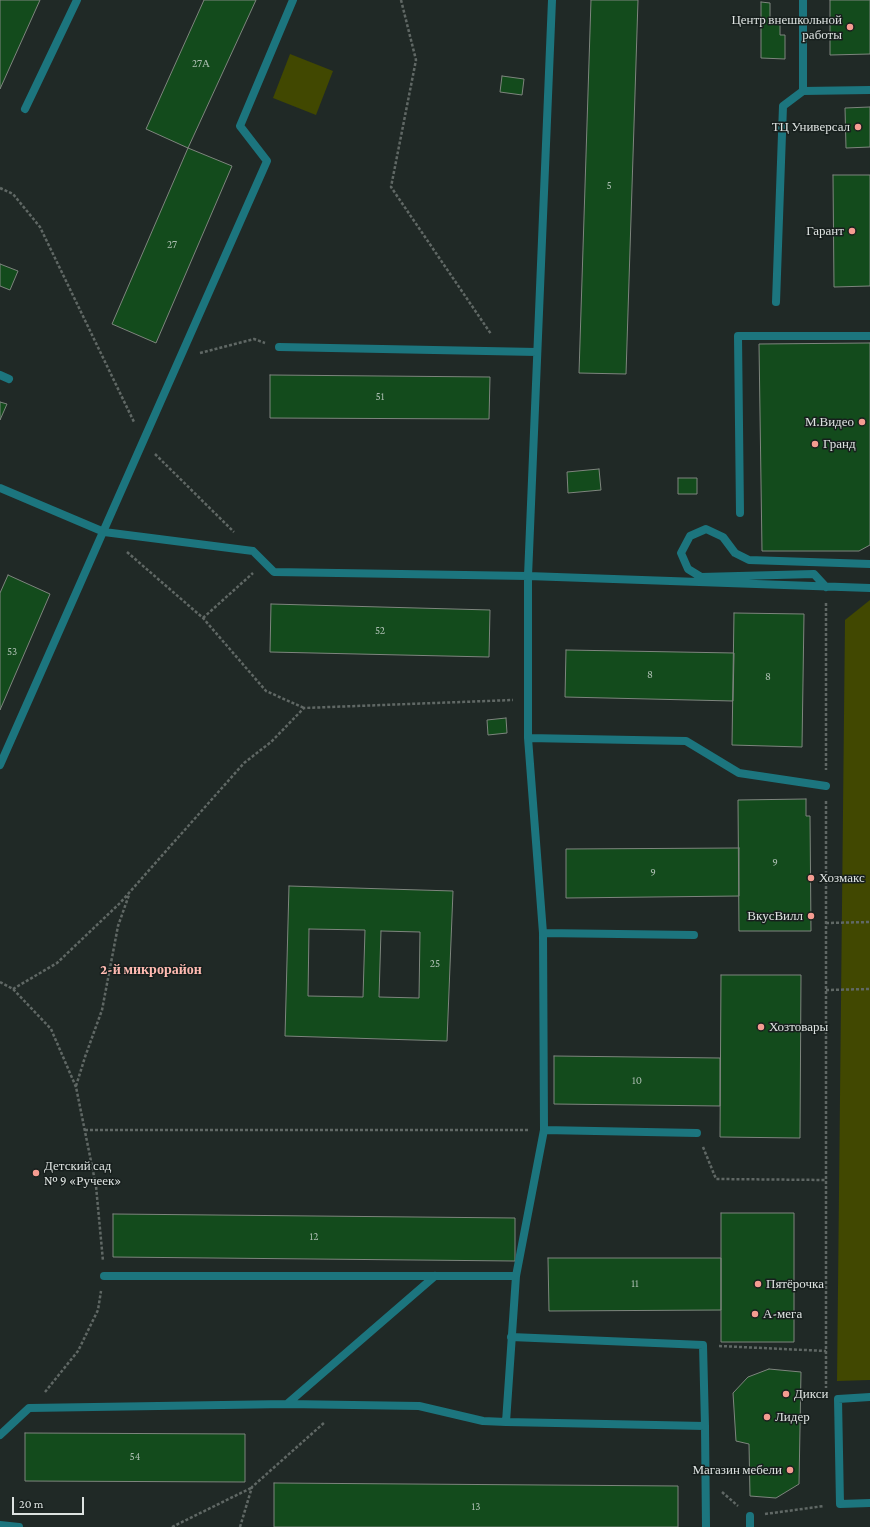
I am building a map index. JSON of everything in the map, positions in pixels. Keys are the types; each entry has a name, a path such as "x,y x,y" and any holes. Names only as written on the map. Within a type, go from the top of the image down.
{"lane":[{"path":"25,109 77,0"},
{"path":"0,765 267,161 240,126 293,0"},
{"path":"506,1422 516,1276 544,1130 543,933 528,738 528,576 552,0"},
{"path":"803,0 803,91"},
{"path":"776,302 783,106 803,91 870,90"},
{"path":"740,513 738,336 870,336"},
{"path":"279,347 537,352"},
{"path":"0,376 9,379"},
{"path":"0,488 104,532 253,551 274,572 528,576 870,588"},
{"path":"826,587 814,574 701,577 688,569 681,552 690,536 706,529 722,537 735,553 749,560 870,564"},
{"path":"528,738 686,741 739,773 826,786"},
{"path":"543,933 694,935"},
{"path":"544,1130 697,1133"},
{"path":"104,1276 516,1276"},
{"path":"287,1404 435,1276"},
{"path":"511,1337 703,1345 707,1478 706,1527"},
{"path":"870,1397 838,1399 840,1504 870,1503"},
{"path":"0,1435 29,1408 287,1404 419,1406 484,1421 705,1426"},
{"path":"750,1516 750,1527"},
{"path":"0,1524 19,1527"}],"path":[{"path":"401,0 416,60 391,187 502,351"},
{"path":"0,188 13,194 40,227 143,442 253,551"},
{"path":"180,358 254,340 279,347"},
{"path":"104,532 204,618 266,690 304,708 528,699"},
{"path":"204,618 264,562"},
{"path":"826,587 826,1400 838,1399"},
{"path":"13,989 57,963 129,894 244,763 271,742 304,708"},
{"path":"76,1087 102,1010 118,926 129,894"},
{"path":"826,923 870,922"},
{"path":"0,982 13,989 52,1029 76,1087 96,1186 104,1276 98,1310 78,1351 46,1391 29,1408"},
{"path":"826,990 870,989"},
{"path":"85,1130 544,1130"},
{"path":"697,1133 716,1179 826,1180"},
{"path":"703,1345 826,1351"},
{"path":"172,1527 252,1487 343,1405"},
{"path":"707,1478 750,1516 840,1504"},
{"path":"240,1527 252,1487"}],"green space":[{"path":"290,54 333,71 316,115 273,98"},
{"path":"870,600 870,1380 837,1381 845,620"}],"building":[{"path":"0,0 40,0 0,89"},
{"path":"204,0 256,0 188,148 146,129"},
{"path":"591,0 638,0 626,374 579,373"},
{"name":"Центр внешкольной работы","path":"830,0 870,0 870,54 830,55"},
{"path":"761,2 770,3 770,18 780,18 780,35 785,35 785,59 761,58"},
{"path":"502,76 524,79 522,95 500,92"},
{"name":"ТЦ Универсал","path":"870,107 870,147 846,148 845,108"},
{"path":"188,148 232,166 156,343 112,324"},
{"name":"Гарант","path":"833,175 870,175 870,286 834,287"},
{"path":"0,264 18,271 10,290 0,286"},
{"name":"Гранд","path":"870,343 870,545 859,551 762,551 759,344"},
{"path":"270,375 490,377 489,419 270,418"},
{"path":"0,402 7,404 0,420"},
{"path":"599,469 601,490 568,493 567,472"},
{"path":"678,478 697,478 697,494 678,494"},
{"path":"8,575 50,594 0,710 0,593"},
{"path":"271,604 490,610 489,657 270,652"},
{"path":"734,613 804,614 802,747 732,745"},
{"path":"566,650 734,653 733,701 565,697"},
{"path":"506,718 507,733 488,735 487,720"},
{"path":"806,799 806,816 810,816 811,931 739,931 738,800"},
{"path":"739,848 739,896 566,898 566,849"},
{"path":"289,886 453,891 447,1041 285,1036","holes":["309,929 365,930 363,997 308,996","381,931 420,932 419,998 379,997"]},
{"name":"Хозтовары","path":"721,975 801,975 800,1138 720,1137"},
{"path":"554,1056 720,1058 720,1106 554,1104"},
{"name":"Пятёрочка","path":"721,1213 794,1213 794,1342 721,1342"},
{"path":"113,1214 515,1218 515,1261 113,1257"},
{"path":"548,1258 721,1258 721,1310 549,1311"},
{"name":"Лидер","path":"769,1369 801,1372 799,1484 776,1498 750,1496 749,1444 736,1441 733,1393 748,1377"},
{"path":"25,1433 245,1434 245,1482 25,1481"},
{"path":"274,1483 678,1486 678,1527 274,1527"}],"place":[{"name":"Центр внешкольной работы","path":"850,27"},
{"name":"ТЦ Универсал","path":"858,127"},
{"name":"Гарант","path":"852,231"},
{"name":"М.Видео","path":"862,422"},
{"name":"Гранд","path":"815,444"},
{"name":"Хозмакс","path":"811,878"},
{"name":"ВкусВилл","path":"811,916"},
{"name":"Хозтовары","path":"761,1027"},
{"name":"Детский сад № 9 «Ручеек»","path":"36,1173"},
{"name":"Пятёрочка","path":"758,1284"},
{"name":"А-мега","path":"755,1314"},
{"name":"Дикси","path":"786,1394"},
{"name":"Лидер","path":"767,1417"},
{"name":"Магазин мебели","path":"790,1470"}],"district":[{"name":"2-й микрорайон","path":"151,970"}]}
